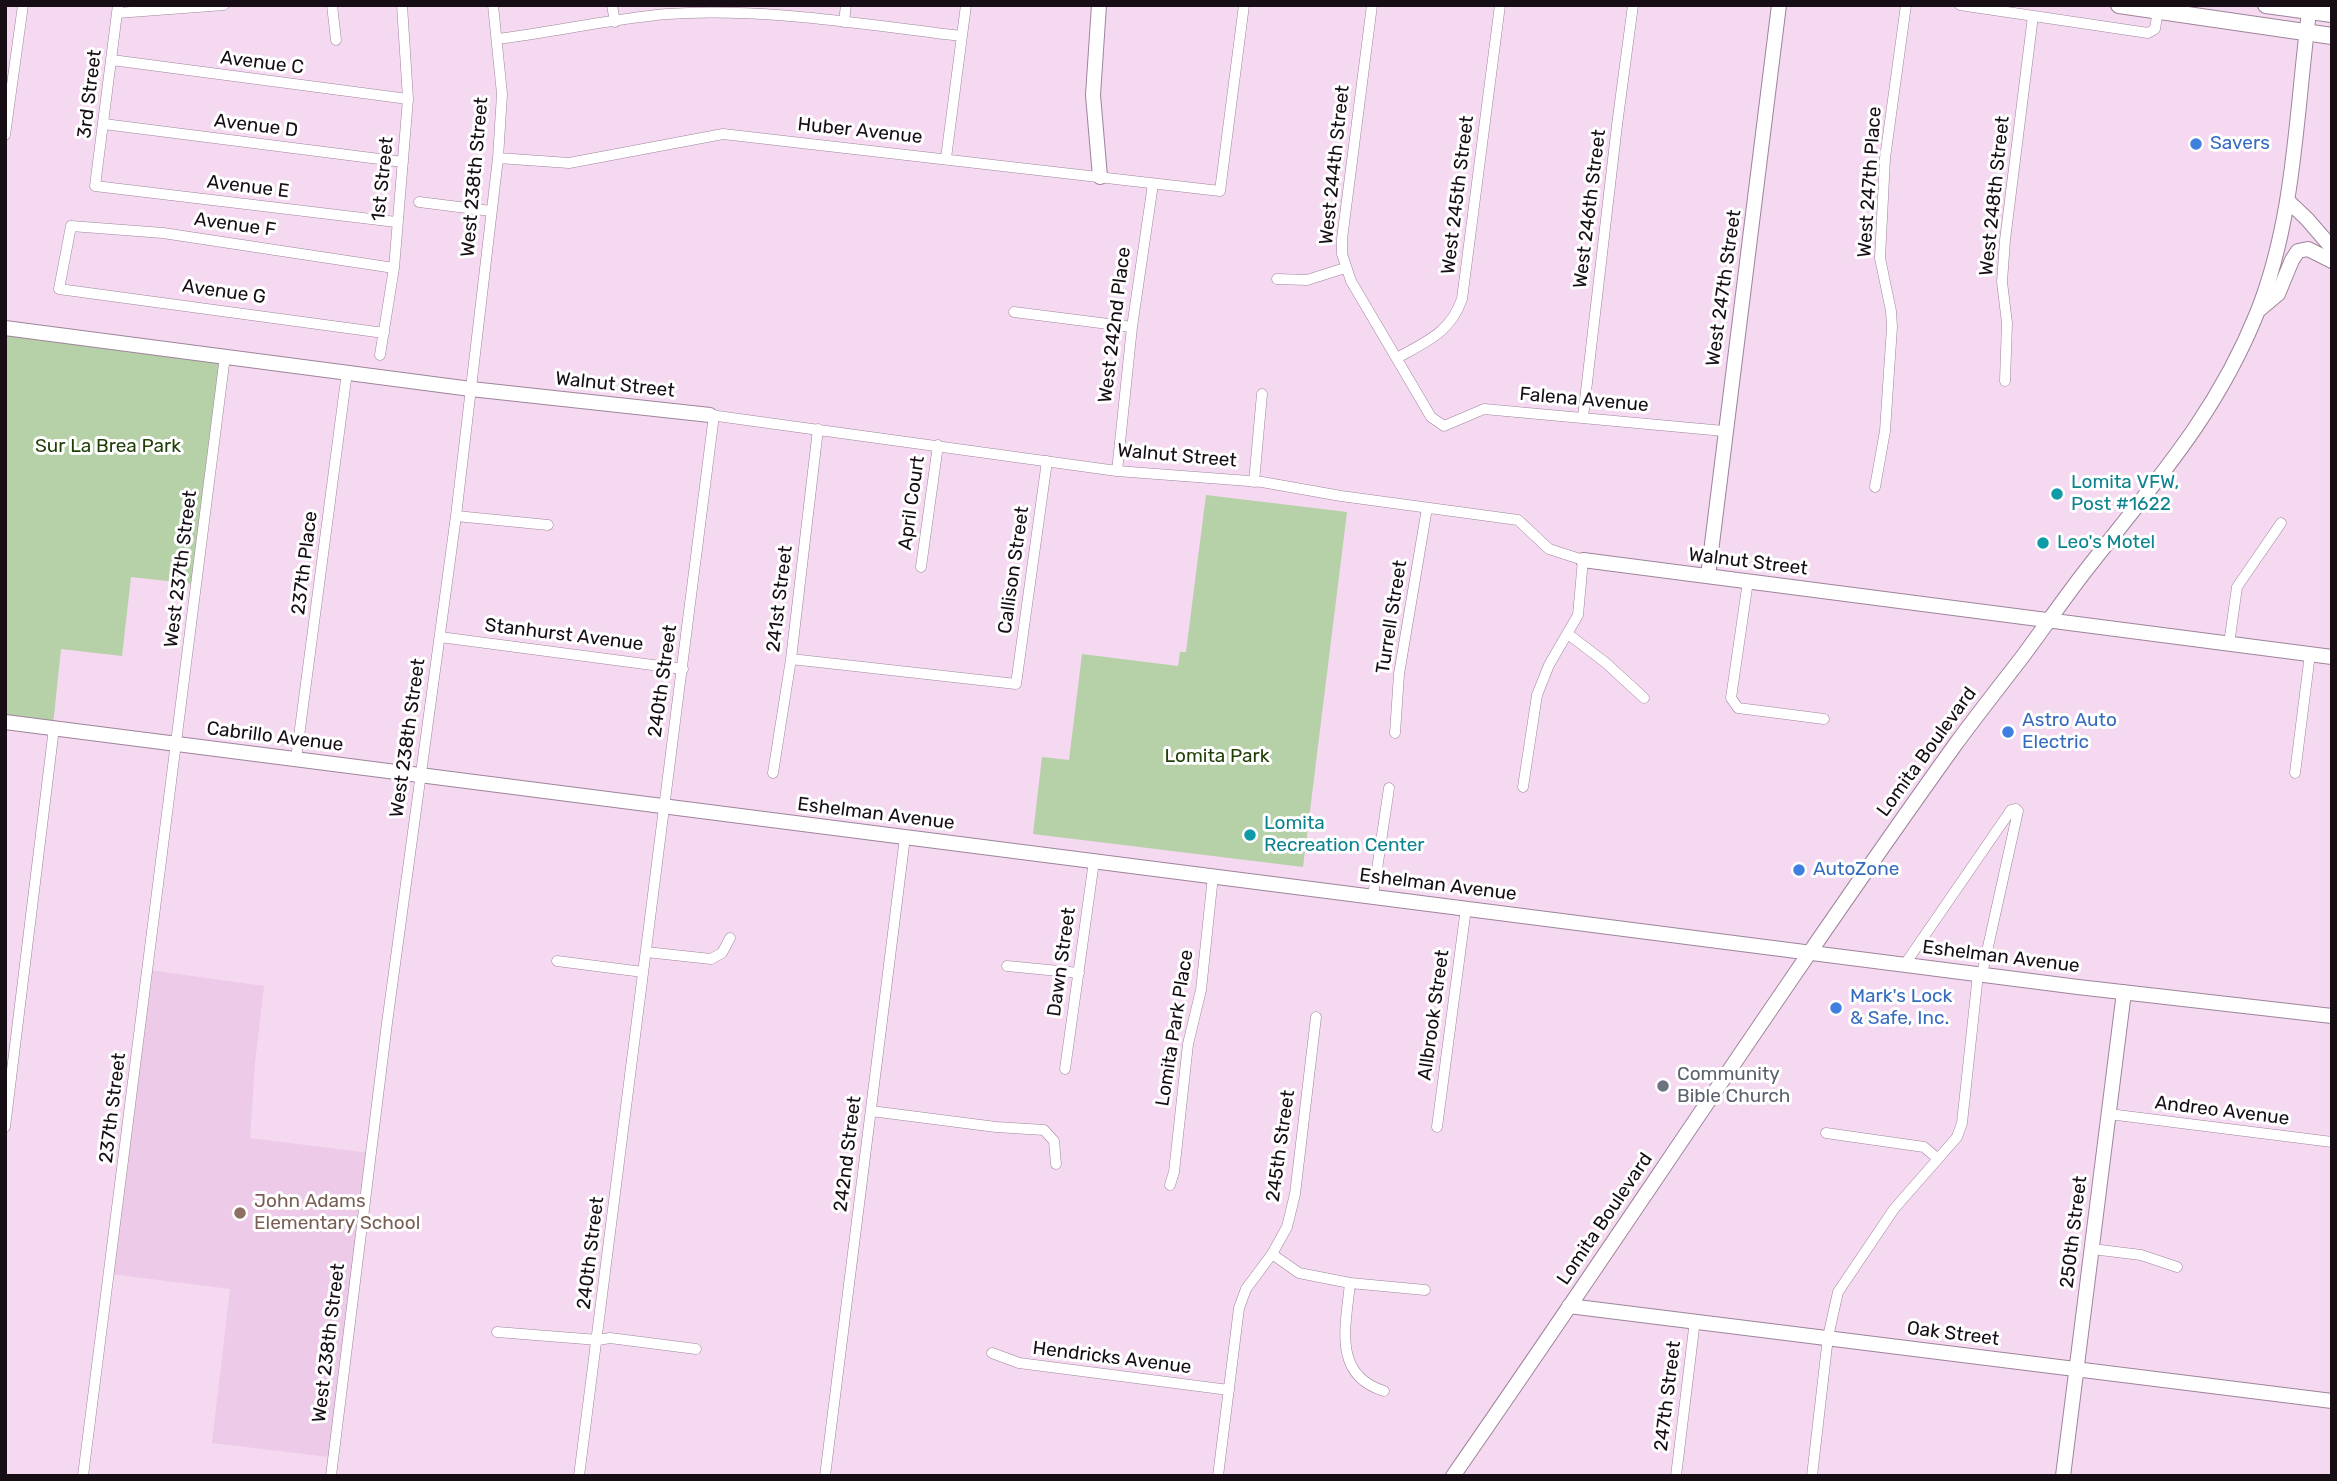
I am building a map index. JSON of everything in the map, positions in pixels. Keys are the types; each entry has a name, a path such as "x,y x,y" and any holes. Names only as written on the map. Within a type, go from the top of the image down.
{"main road":[{"path":"2119,5 2332,36"},
{"path":"2266,5 2310,8 2332,14"}],"street":[{"path":"5,135 23,5"},
{"path":"118,9 224,5"},
{"path":"332,5 336,40"},
{"name":"1st Street","path":"380,355 394,268 408,99 402,5"},
{"name":"West 238th Street","path":"331,1476 419,775 456,516 498,158 502,94 493,5"},
{"path":"612,5 615,22"},
{"path":"844,22 846,5"},
{"path":"946,158 965,5"},
{"path":"1099,5 1093,96 1100,177"},
{"name":"Huber Avenue","path":"498,158 569,163 723,134 1220,191 1244,5"},
{"name":"West 244th Street","path":"1372,5 1342,239 1345,268 1350,282 1431,417 1444,426"},
{"name":"West 245th Street","path":"1397,358 1442,332 1454,317 1462,299 1500,5"},
{"name":"West 246th Street","path":"1583,417 1633,5"},
{"name":"West 247th Street","path":"1708,576 1724,430 1779,5"},
{"name":"West 247th Place","path":"1875,487 1885,431 1892,327 1880,258 1885,158 1906,5"},
{"path":"1961,5 2148,33 2155,29 2158,10"},
{"name":"Lomita Boulevard","path":"1453,1476 1856,885 1956,743 2080,577 2170,466 2208,412 2233,367 2259,310 2280,238 2310,8"},
{"name":"3rd Street","path":"95,186 118,9"},
{"path":"497,39 668,14 729,9 961,36"},
{"name":"West 248th Street","path":"2005,381 2005,240 2033,16"},
{"name":"Avenue C","path":"112,60 408,99"},
{"name":"Avenue D","path":"104,124 403,162"},
{"name":"West 242nd Place","path":"1117,471 1132,327 1153,184"},
{"name":"Avenue E","path":"95,186 396,222"},
{"path":"2287,200 2332,248"},
{"path":"419,202 491,211"},
{"name":"Avenue F","path":"59,289 71,226 163,233 394,268"},
{"path":"2259,310 2278,294 2298,251 2308,249 2332,261"},
{"path":"1277,279 1307,280 1345,268"},
{"name":"Avenue G","path":"59,289 384,333"},
{"path":"1014,312 1132,327"},
{"name":"Walnut Street","path":"5,328 471,389 712,415 1117,471 1254,482 1518,520 1549,549 1583,560 2332,657"},
{"name":"West 237th Street","path":"177,744 225,356"},
{"name":"237th Place","path":"296,759 346,372"},
{"path":"1254,482 1262,394"},
{"name":"Falena Avenue","path":"1444,426 1484,409 1724,430"},
{"name":"240th Street","path":"579,1476 712,415"},
{"name":"241st Street","path":"773,773 791,659 818,429"},
{"name":"April Court","path":"921,567 938,445"},
{"name":"Callison Street","path":"791,659 1016,684 1047,461"},
{"name":"Turrell Street","path":"1395,733 1399,674 1427,508"},
{"path":"456,516 548,525"},
{"path":"2229,644 2237,587 2281,523"},
{"path":"1523,788 1536,695 1549,665 1578,615 1583,560"},
{"path":"1748,581 1731,698 1738,708 1824,719"},
{"path":"1568,634 1606,663 1644,698"},
{"name":"Stanhurst Avenue","path":"440,637 682,668"},
{"path":"2295,773 2310,654"},
{"name":"Cabrillo Avenue","path":"5,722 540,790"},
{"path":"5,1127 54,728"},
{"name":"237th Street","path":"83,1476 177,744"},
{"path":"1373,897 1389,788"},
{"name":"Eshelman Avenue","path":"540,790 1980,974 2332,1016"},
{"path":"1812,1476 1828,1337 1838,1292 1894,1209 1957,1137 1962,1123 1980,974 2018,811 2016,809 2011,810 1905,964"},
{"name":"242nd Street","path":"825,1476 905,837"},
{"name":"Dawn Street","path":"1065,1069 1094,861"},
{"name":"Lomita Park Place","path":"1170,1185 1174,1172 1188,1044 1200,990 1213,876"},
{"name":"Allbrook Street","path":"1437,1127 1466,908"},
{"path":"646,952 711,959 722,953 730,938"},
{"path":"557,961 643,972"},
{"path":"1007,966 1079,973"},
{"name":"250th Street","path":"2063,1476 2124,992"},
{"name":"245th Street","path":"1218,1476 1239,1308 1246,1289 1272,1254 1287,1227 1295,1194 1316,1017"},
{"path":"871,1111 996,1127 1044,1130 1054,1141 1056,1164"},
{"name":"Andreo Avenue","path":"2109,1114 2332,1142"},
{"path":"1826,1133 1924,1147 1938,1159"},
{"path":"2092,1249 2141,1255 2177,1267"},
{"path":"1272,1254 1299,1273 1350,1283 1425,1290"},
{"path":"1350,1283 1344,1339 1346,1353 1359,1377 1369,1387 1384,1391"},
{"name":"Oak Street","path":"1569,1306 2332,1401"},
{"name":"247th Street","path":"1676,1476 1695,1320"},
{"path":"497,1332 598,1340 610,1338 696,1349"},
{"name":"Hendricks Avenue","path":"992,1353 1019,1363 1229,1390"}],"shaded area":[{"name":"John Adams Elementary School","path":"149,970 264,986 250,1138 370,1153 329,1457 212,1443 230,1289 111,1274"}],"green space":[{"name":"Sur La Brea Park","path":"5,329 222,358 195,584 131,577 122,656 61,649 53,725 5,719"},
{"name":"Lomita Park","path":"1206,495 1347,512 1303,867 1033,834 1042,757 1069,760 1082,654 1178,666 1180,652 1186,652"}],"place":[{"name":"Savers","path":"2196,144"},
{"name":"Lomita VFW, Post #1622","path":"2057,494"},
{"name":"Leo's Motel","path":"2043,543"},
{"name":"Astro Auto Electric","path":"2008,732"},
{"name":"Lomita Recreation Center","path":"1250,835"},
{"name":"AutoZone","path":"1799,870"},
{"name":"Mark's Lock & Safe, Inc.","path":"1836,1008"},
{"name":"Community Bible Church","path":"1663,1086"},
{"name":"John Adams Elementary School","path":"240,1213"}]}
